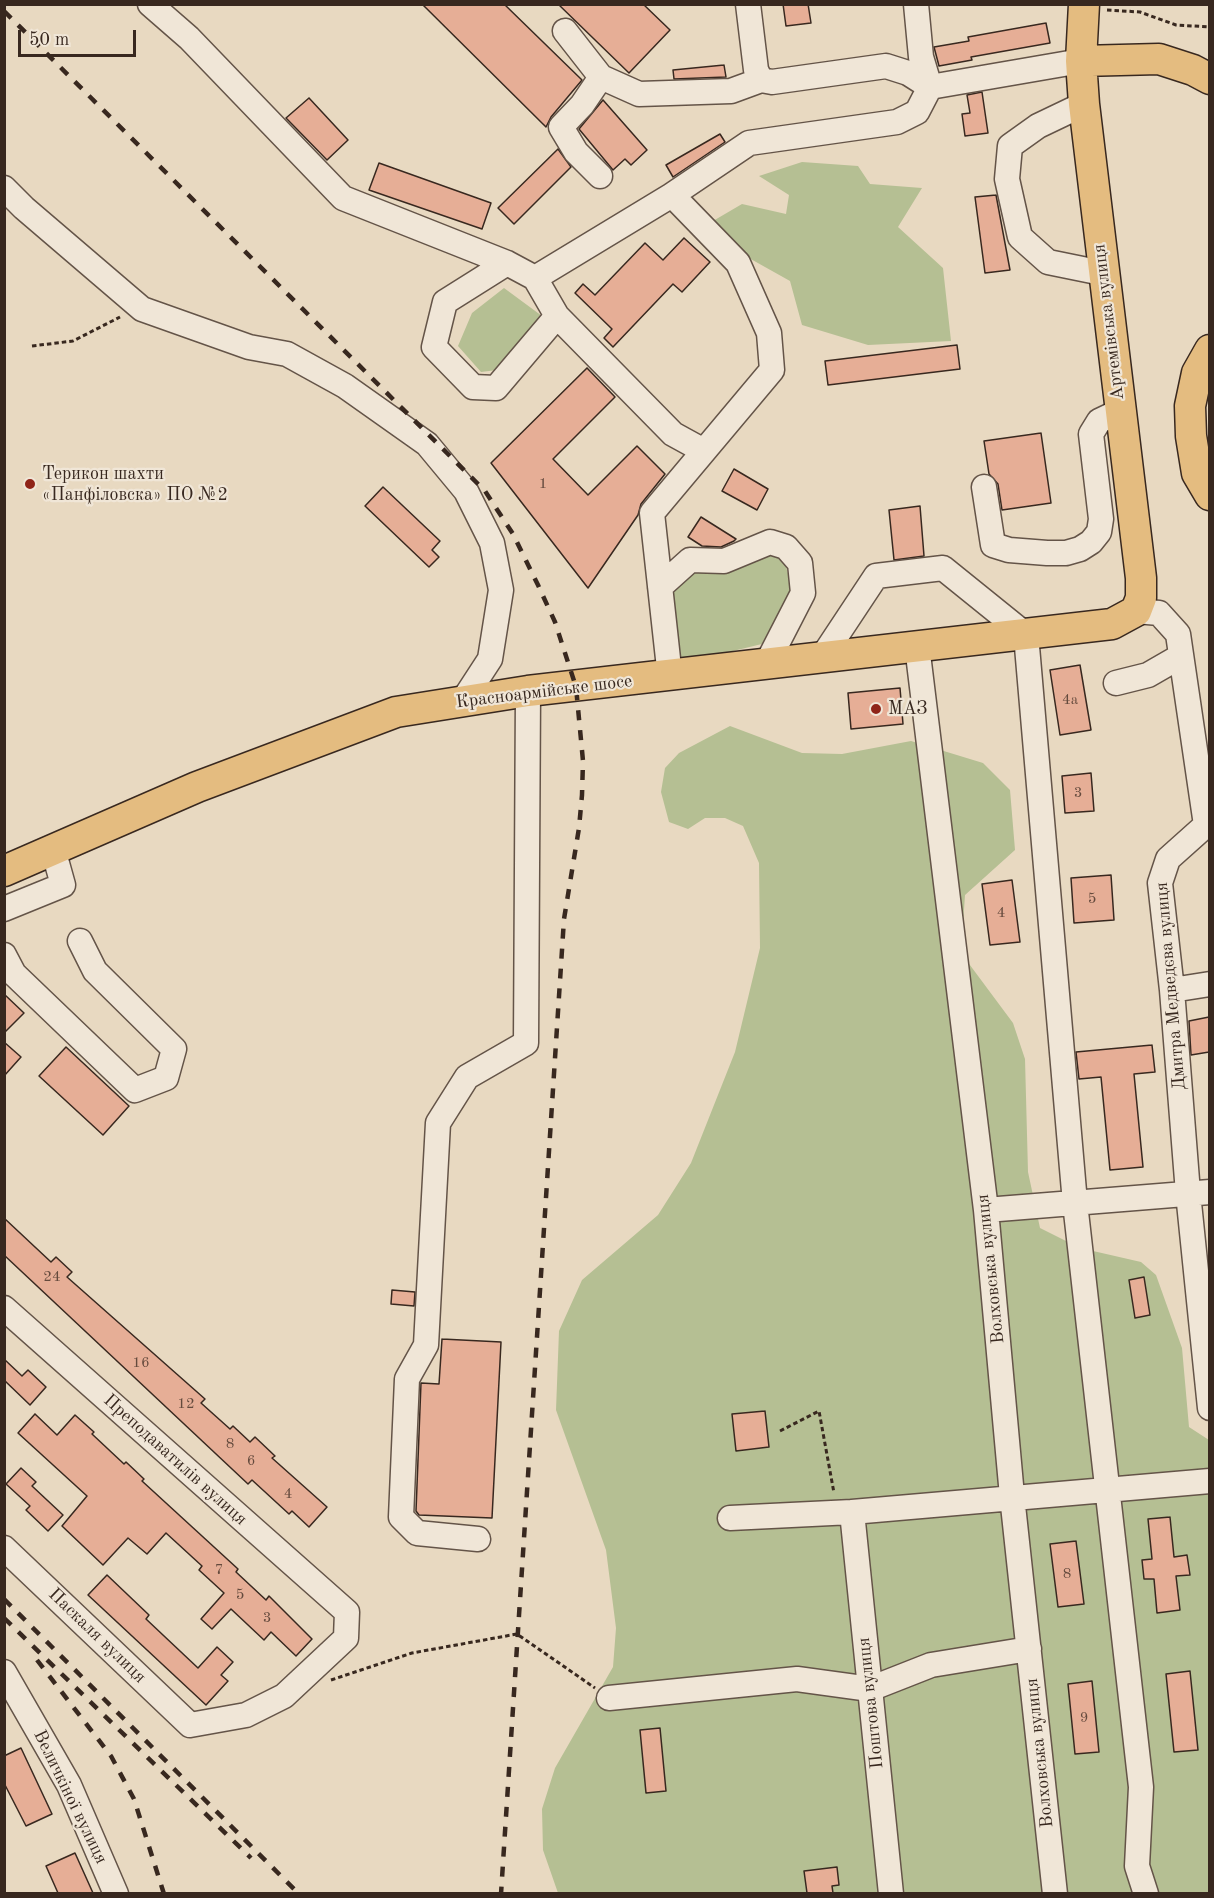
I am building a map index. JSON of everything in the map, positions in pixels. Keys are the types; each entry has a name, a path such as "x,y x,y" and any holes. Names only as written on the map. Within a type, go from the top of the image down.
{"main road":[{"name":"Артемівська вулиця","path":"1084,7 1081,61 1084,104 1102,273 1141,578 1141,598 1124,617"},
{"path":"1081,61 1159,59 1193,70 1209,79"},
{"path":"1209,350 1197,373 1190,406 1191,436 1197,473 1209,495"},
{"name":"Красноармійське шосе","path":"4,871 197,788 396,712 528,691 670,677 917,646 1026,635 1124,617"}],"street":[{"path":"150,4 189,38 343,198 507,263 535,278 557,316 673,434 704,451"},
{"path":"748,4 756,70 761,80"},
{"path":"535,278 672,195 749,143 897,122 917,112 930,87 921,57 916,4"},
{"path":"565,31 602,77 639,94 731,91 761,80 772,82 886,66 908,74 930,87 1081,61"},
{"path":"600,176 576,152 561,127 582,105 602,77"},
{"path":"1084,104 1038,126 1010,146 1008,179 1020,237 1048,262 1102,273"},
{"path":"4,188 24,208 142,309 226,340 287,354 345,387 428,444 466,491 492,543 501,590 490,658 462,702"},
{"path":"670,677 651,513 772,370 769,333 738,262 672,195"},
{"path":"507,263 446,302 434,347 473,387 496,388 557,316"},
{"path":"984,487 993,544 1009,550 1047,554 1066,553 1080,549 1091,542 1099,532 1101,519 1091,434 1099,421 1120,411"},
{"path":"660,587 690,560 724,561 770,542 786,547 800,563 803,593 766,665"},
{"path":"821,658 876,576 943,568 1026,635 1075,1203 1141,1787 1137,1866 1146,1893"},
{"name":"Дмитра Медведєва вулиця","path":"1124,617 1159,613 1178,634 1208,827 1168,859 1160,883 1199,1192 1209,1408"},
{"name":"Волховська вулиця","path":"917,646 986,1210 1012,1496 1055,1893"},
{"path":"1116,683 1148,675 1181,656"},
{"path":"478,1539 417,1533 401,1517 407,1379 426,1345 438,1123 467,1077 526,1043 528,691"},
{"path":"1186,691 1209,718"},
{"path":"4,909 63,885 53,849"},
{"path":"4,955 14,974 135,1090 166,1078 174,1049 95,971 81,941"},
{"path":"1172,990 1209,984"},
{"path":"986,1210 1199,1192"},
{"name":"Преподаватилів вулиця","path":"4,1308 347,1612 346,1638 284,1696 246,1715 190,1725"},
{"path":"730,1518 845,1512 1209,1481"},
{"name":"Поштова вулиця","path":"845,1512 870,1689 891,1893"},
{"name":"Паскаля вулиця","path":"4,1548 190,1725"},
{"path":"609,1698 797,1679 870,1689 931,1665 1029,1649"},
{"name":"Величкіної вулиця","path":"4,1672 69,1785 116,1893"}],"path":[{"path":"1084,7 1140,12 1176,25 1209,27"},
{"path":"32,346 73,341 105,322 142,309"},
{"path":"780,1431 819,1411 845,1512"},
{"path":"327,1682 412,1653 517,1634 609,1698"}],"green space":[{"path":"802,162 858,166 870,184 922,188 898,227 943,268 951,341 868,345 802,325 790,281 740,253 713,221 742,204 786,214 789,195 759,176"},
{"path":"504,288 542,316 497,370 481,372 458,346 472,313"},
{"path":"763,549 779,557 785,563 792,588 766,643 704,658 686,659 680,656 677,652 670,590 687,572"},
{"path":"730,726 802,753 842,754 911,741 983,763 1010,790 1015,850 965,895 961,953 1013,1023 1025,1059 1028,1172 1040,1228 1080,1248 1141,1262 1156,1275 1182,1348 1189,1427 1209,1440 1209,1893 558,1893 543,1850 542,1809 555,1768 613,1667 616,1628 606,1550 556,1410 559,1331 582,1280 658,1215 691,1163 735,1052 760,948 759,863 743,826 725,818 705,818 688,829 669,822 661,792 665,768 679,753"}],"building":[{"path":"422,4 504,4 582,80 551,117 546,127"},
{"path":"558,4 643,4 670,30 629,73"},
{"path":"783,4 808,4 811,23 786,26"},
{"path":"1046,23 1050,43 971,57 972,60 939,66 934,47 969,41 968,37"},
{"path":"724,65 726,77 674,79 673,70"},
{"path":"982,92 988,133 965,136 962,114 970,113 967,95"},
{"path":"309,98 348,140 327,160 286,118"},
{"path":"603,100 647,150 631,165 625,159 613,170 579,129"},
{"path":"720,134 725,142 673,177 666,165"},
{"path":"558,149 571,167 514,224 498,208"},
{"path":"379,163 491,203 482,229 369,190"},
{"path":"996,195 1010,270 985,273 975,197"},
{"path":"684,238 710,262 682,292 673,284 613,347 604,338 612,329 575,293 583,284 595,295 645,243 663,260"},
{"path":"957,345 960,369 828,385 825,361"},
{"path":"587,368 615,397 553,459 588,495 637,446 665,474 641,504 638,515 588,588 491,463"},
{"path":"1041,433 1051,503 1002,510 998,484 989,474 984,441"},
{"path":"734,469 768,489 757,510 722,491"},
{"path":"383,487 440,541 432,550 439,557 429,567 365,506"},
{"path":"920,506 924,556 894,560 889,510"},
{"path":"701,517 736,539 721,547 702,546 688,537"},
{"path":"1080,665 1091,730 1060,735 1050,670"},
{"name":"МАЗ","path":"900,688 903,724 851,729 848,693"},
{"path":"1091,773 1094,811 1065,813 1062,776"},
{"path":"1111,875 1114,920 1074,923 1071,878"},
{"path":"1012,880 1020,942 990,945 982,884"},
{"path":"4,994 24,1013 4,1033"},
{"path":"1209,1017 1209,1052 1191,1055 1189,1021"},
{"path":"4,1042 21,1057 4,1076"},
{"path":"1152,1045 1155,1072 1134,1074 1143,1167 1110,1170 1101,1077 1079,1079 1076,1052"},
{"path":"66,1047 129,1106 103,1135 39,1076"},
{"path":"4,1218 51,1262 56,1257 72,1272 67,1277 205,1399 201,1403 230,1429 233,1426 250,1442 255,1437 275,1456 272,1458 327,1507 309,1527 292,1511 289,1514 252,1480 248,1484 4,1255"},
{"path":"1144,1277 1150,1315 1135,1318 1129,1280"},
{"path":"392,1290 415,1292 414,1306 391,1304"},
{"path":"442,1339 501,1342 492,1518 419,1515 416,1511 421,1383 439,1384"},
{"path":"4,1359 22,1376 28,1370 46,1387 30,1405 4,1380"},
{"path":"765,1411 769,1447 736,1451 732,1414"},
{"path":"35,1414 57,1435 75,1415 94,1432 92,1434 124,1464 126,1462 144,1479 142,1481 238,1569 236,1572 266,1600 269,1596 312,1639 296,1656 271,1632 264,1640 231,1609 212,1629 201,1619 224,1593 199,1570 202,1566 166,1533 147,1554 128,1538 103,1565 62,1526 87,1496 18,1433"},
{"path":"21,1468 36,1482 32,1486 63,1515 48,1531 26,1510 30,1506 6,1484"},
{"path":"1170,1517 1174,1557 1187,1555 1190,1575 1176,1576 1180,1610 1157,1613 1154,1579 1144,1579 1142,1560 1152,1559 1148,1519"},
{"path":"1076,1541 1084,1604 1058,1607 1050,1544"},
{"path":"107,1575 149,1615 146,1619 198,1668 217,1647 233,1662 221,1675 228,1681 206,1705 88,1595"},
{"path":"1190,1671 1198,1750 1174,1752 1166,1674"},
{"path":"1092,1681 1099,1752 1075,1754 1068,1684"},
{"path":"660,1728 666,1791 646,1793 640,1730"},
{"path":"21,1748 52,1814 26,1826 4,1783 4,1756"},
{"path":"75,1853 93,1893 58,1893 46,1866"},
{"path":"837,1867 839,1885 832,1886 833,1893 807,1893 804,1871"}],"railway":[{"path":"4,11 485,491 513,534 538,585 555,622 576,687 583,761 582,795 564,919 501,1894"},
{"path":"4,1599 299,1894"},
{"path":"4,1618 251,1858"},
{"path":"37,1660 111,1756 134,1799 164,1894"}],"place":[{"name":"Терикон шахти «Панфiловска» ПО №2","path":"30,484"},
{"name":"МАЗ","path":"876,709"}]}
